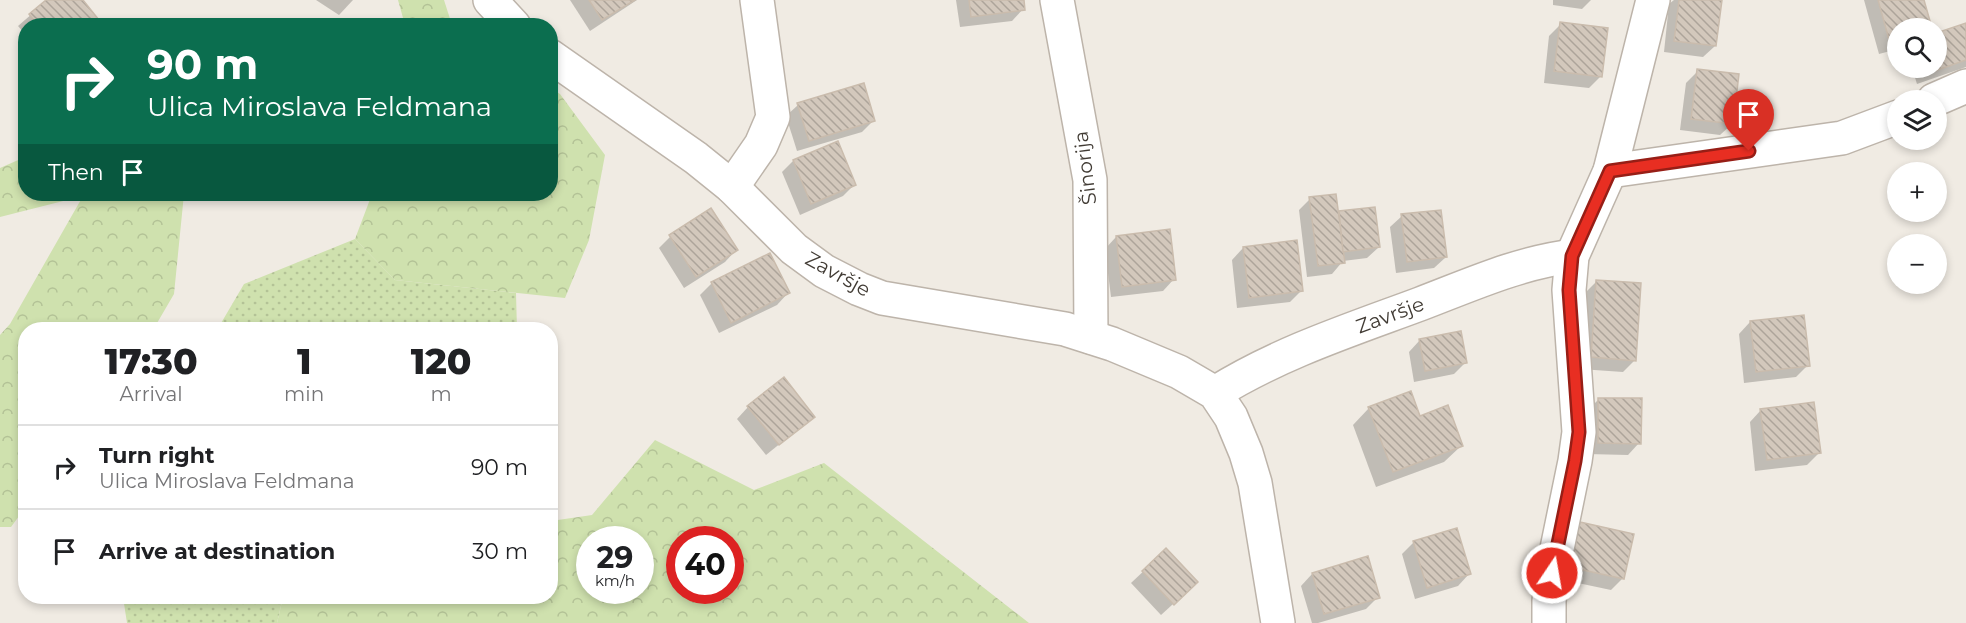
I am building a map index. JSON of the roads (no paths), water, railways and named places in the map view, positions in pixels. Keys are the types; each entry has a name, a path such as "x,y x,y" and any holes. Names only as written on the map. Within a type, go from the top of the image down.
{"street":[{"path":"490,0 507,18"},
{"path":"732,187 761,145 773,117 757,0"},
{"name":"Šinorija","path":"1057,0 1090,180 1091,338"},
{"path":"1549,623 1552,573 1579,432 1569,290 1572,256 1610,171 1653,0"},
{"name":"Završje","path":"558,62 696,158 732,187 794,249 824,271 859,289 882,298 1065,329 1179,372 1215,393 1231,417 1255,483 1278,623"},
{"path":"1947,94 1966,86"},
{"path":"1610,171 1842,138 1887,121"},
{"name":"Završje","path":"1215,393 1241,376 1298,349 1521,266 1572,256"}]}
